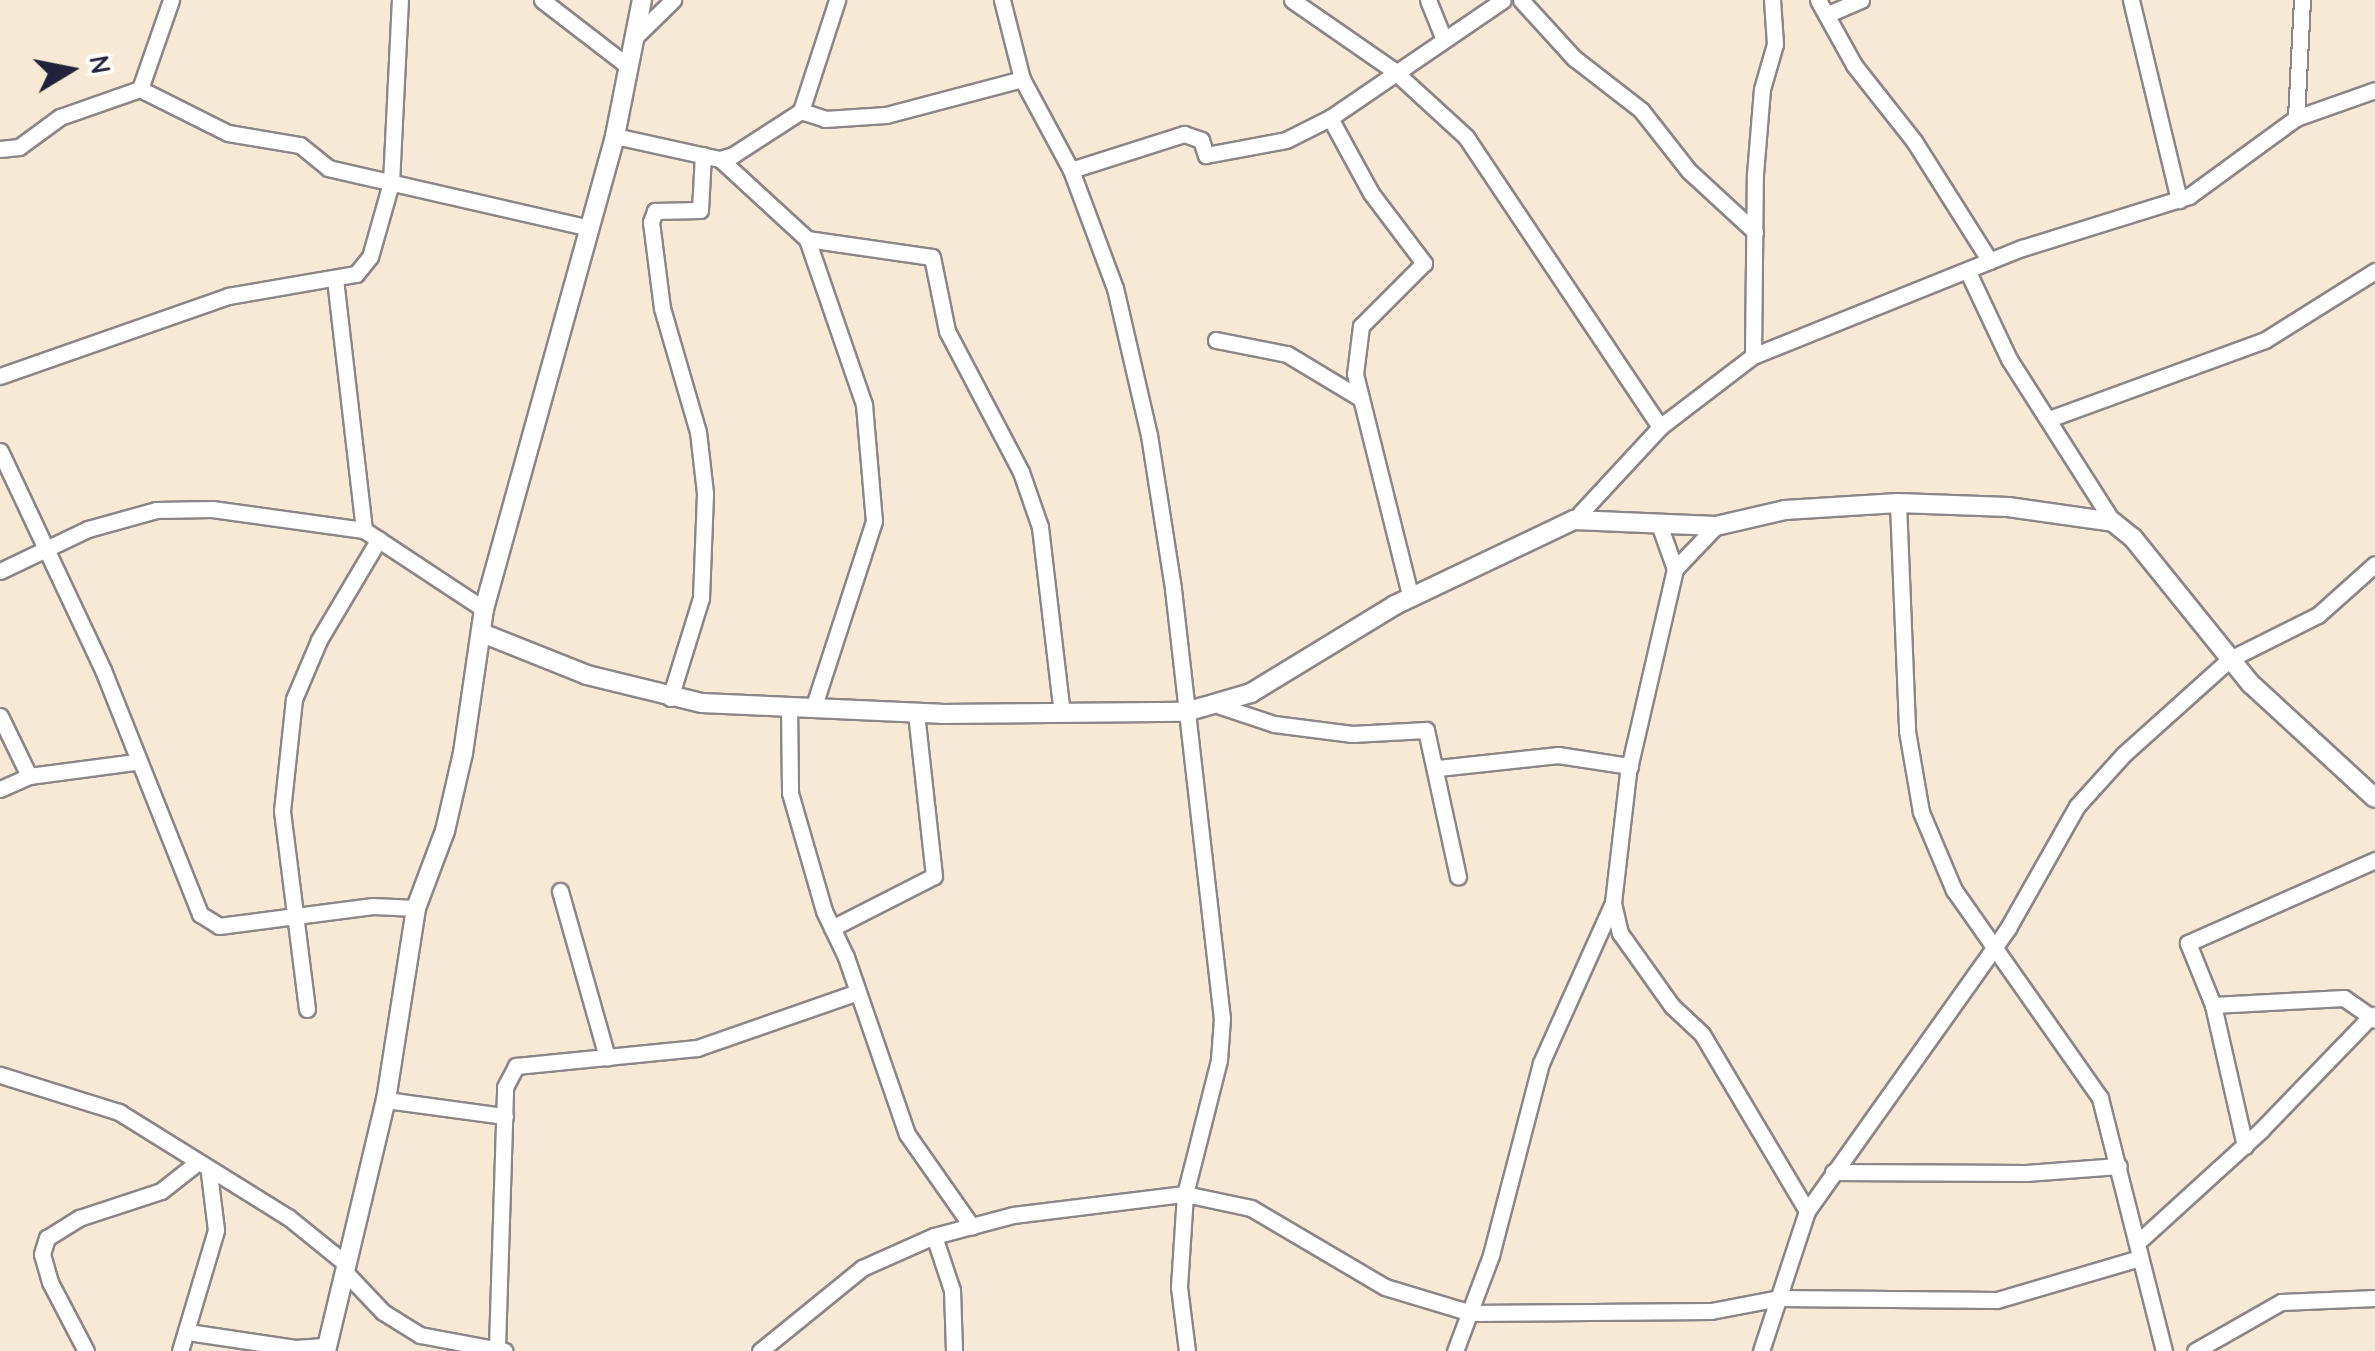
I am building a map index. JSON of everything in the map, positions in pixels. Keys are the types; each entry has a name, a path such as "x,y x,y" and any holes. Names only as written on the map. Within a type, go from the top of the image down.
{"street":[{"path":"140,89 171,0"},
{"path":"0,376 228,296 356,274 370,257 391,183 400,0"},
{"path":"542,0 630,67"},
{"path":"188,1332 294,1348 327,1348 386,1100 416,908 445,831 484,609 615,136 642,0"},
{"path":"636,36 672,0"},
{"path":"720,159 801,111 838,0"},
{"path":"1002,0 1022,79 1071,170 1115,288 1149,435 1222,1018 1219,1060 1185,1194 1179,1286 1187,1351"},
{"path":"1292,0 1393,70 1466,137 1660,427"},
{"path":"1428,0 1442,37"},
{"path":"1071,170 1184,134 1201,140 1206,155 1269,144 1330,118 1393,70 1503,0"},
{"path":"1521,0 1574,58 1641,110 1715,199 1756,232"},
{"path":"1753,356 1762,89 1775,44 1772,0"},
{"path":"1818,0 1854,65 1914,141 1990,261"},
{"path":"1828,14 1861,0"},
{"path":"2131,0 2179,200"},
{"path":"2296,118 2302,0"},
{"path":"801,111 825,119 886,115 1022,79"},
{"path":"0,148 20,147 60,117 140,89 228,133 284,139 328,168 589,228"},
{"path":"482,633 587,675 670,698 916,714 1186,712 1220,706 1410,598 1574,520 1660,427 1753,356 1990,261 2179,200 2296,118 2375,90"},
{"path":"1330,118 1371,193 1424,263 1361,326 1355,374 1410,598"},
{"path":"615,136 720,159 808,239 864,405 876,486 868,556 814,706"},
{"path":"670,698 702,598 706,510 698,432 662,308 652,218 656,211 700,210 702,155"},
{"path":"808,239 932,257 947,331 1021,472 1040,527 1062,714"},
{"path":"2048,419 2265,340 2375,271"},
{"path":"1968,272 2009,360 2113,522 2133,538 2230,659 2375,798"},
{"path":"335,279 364,530"},
{"path":"1216,340 1287,354 1360,398"},
{"path":"0,451 103,670 136,762 206,922 219,926 292,915 416,908"},
{"path":"1574,520 1716,526 1785,510 1898,502 2008,507 2113,522"},
{"path":"1898,502 1911,772 1935,854 2100,1098 2164,1351"},
{"path":"0,571 42,547 156,510 212,508 364,530 484,609"},
{"path":"1455,1351 1472,1313 1541,1063 1614,903 1630,766 1674,569 1659,524"},
{"path":"1674,569 1716,526"},
{"path":"307,1009 292,915 282,811 298,680 379,539"},
{"path":"1762,1351 1807,1211 1997,943 2077,806 2124,754 2230,659 2318,615 2375,564"},
{"path":"790,706 790,793 801,847 858,992 907,1134 972,1227"},
{"path":"1220,706 1274,724 1352,734 1423,728 1438,768 1458,877"},
{"path":"832,928 934,876 916,714"},
{"path":"0,716 29,776"},
{"path":"1438,768 1558,755 1630,766"},
{"path":"0,789 29,776 136,762"},
{"path":"2245,1146 2213,1005 2188,943 2375,860"},
{"path":"560,892 607,1057"},
{"path":"1614,903 1620,933 1672,1006 1702,1034 1807,1211"},
{"path":"0,1075 118,1112 288,1217 346,1268 383,1312 420,1335 502,1349 505,1086 516,1066 697,1048 858,992"},
{"path":"760,1351 862,1268 934,1236 1185,1194 1250,1208 1385,1288 1472,1313 1712,1312 1779,1298 1997,1300 2138,1250 2373,1017 2344,998 2213,1005"},
{"path":"386,1100 505,1116"},
{"path":"1833,1172 2026,1173 2119,1166"},
{"path":"180,1351 216,1230 203,1168"},
{"path":"86,1351 50,1282 42,1254 47,1238 78,1218 162,1191 203,1168"},
{"path":"934,1236 952,1290 954,1351"},
{"path":"2195,1351 2281,1302 2375,1298"}]}
